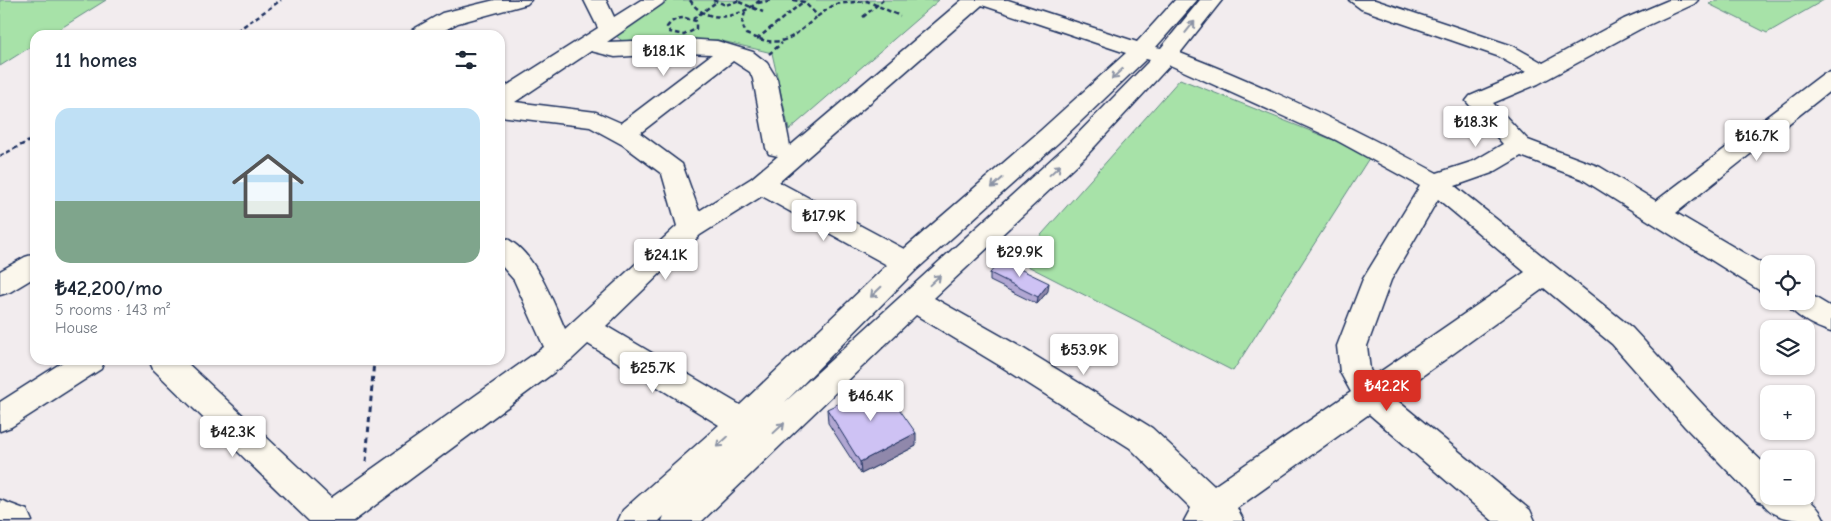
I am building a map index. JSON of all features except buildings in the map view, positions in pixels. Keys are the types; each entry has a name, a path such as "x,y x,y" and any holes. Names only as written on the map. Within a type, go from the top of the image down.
{"street":[{"path":"429,30 450,18 520,0"},
{"path":"595,0 610,31"},
{"path":"505,98 655,0"},
{"path":"169,365 330,520 561,350 691,228 761,184 975,0"},
{"path":"987,0 1152,50"},
{"path":"1028,0 1205,71 1345,134 1435,183 1622,336 1696,418 1760,481"},
{"path":"679,521 1076,151 1152,50 1186,0"},
{"path":"635,521 743,422 906,263 1049,137 1211,0"},
{"path":"1360,0 1368,5 1505,51 1544,72"},
{"path":"1687,0 1632,24 1544,72 1478,101 1519,146 1591,173 1760,276"},
{"path":"591,43 602,48 615,50 683,46 717,48 753,62 763,74 778,148"},
{"path":"622,134 730,52"},
{"path":"1658,213 1831,79"},
{"path":"505,109 596,120 632,139 673,170 691,228"},
{"path":"1518,521 1370,396 1355,372 1352,346 1377,278 1435,183 1483,166 1519,146"},
{"path":"761,184 906,263"},
{"path":"505,252 525,274 561,350"},
{"path":"0,284 30,267"},
{"path":"914,300 1013,358 1140,438 1214,516 1370,396 1545,273"},
{"path":"1813,310 1831,321"},
{"path":"586,328 743,422"},
{"path":"0,418 82,365"},
{"path":"1788,505 1808,521"},
{"path":"0,515 15,521"}],"path":[{"path":"238,30 280,0"},
{"path":"690,0 694,8 701,13 722,16 745,12 754,7 759,1 772,0"},
{"path":"793,0 804,2 818,16"},
{"path":"863,17 884,0"},
{"path":"693,19 697,26 689,34 674,34 668,30 669,24 675,19 693,19 714,1 729,5 739,1 763,12"},
{"path":"745,12 742,24 746,34 770,43 782,43 834,4 868,1 900,16"},
{"path":"757,39 804,2"},
{"path":"0,156 30,141"},
{"path":"363,495 374,365"}],"green space":[{"path":"0,0 106,0 58,30 30,30 30,47 0,66"},
{"path":"669,0 939,0 789,130 772,53 718,40 670,41 627,45 615,35"},
{"path":"1716,0 1824,0 1767,33 1709,4"},
{"path":"1180,79 1371,155 1233,371 1018,261"}]}
